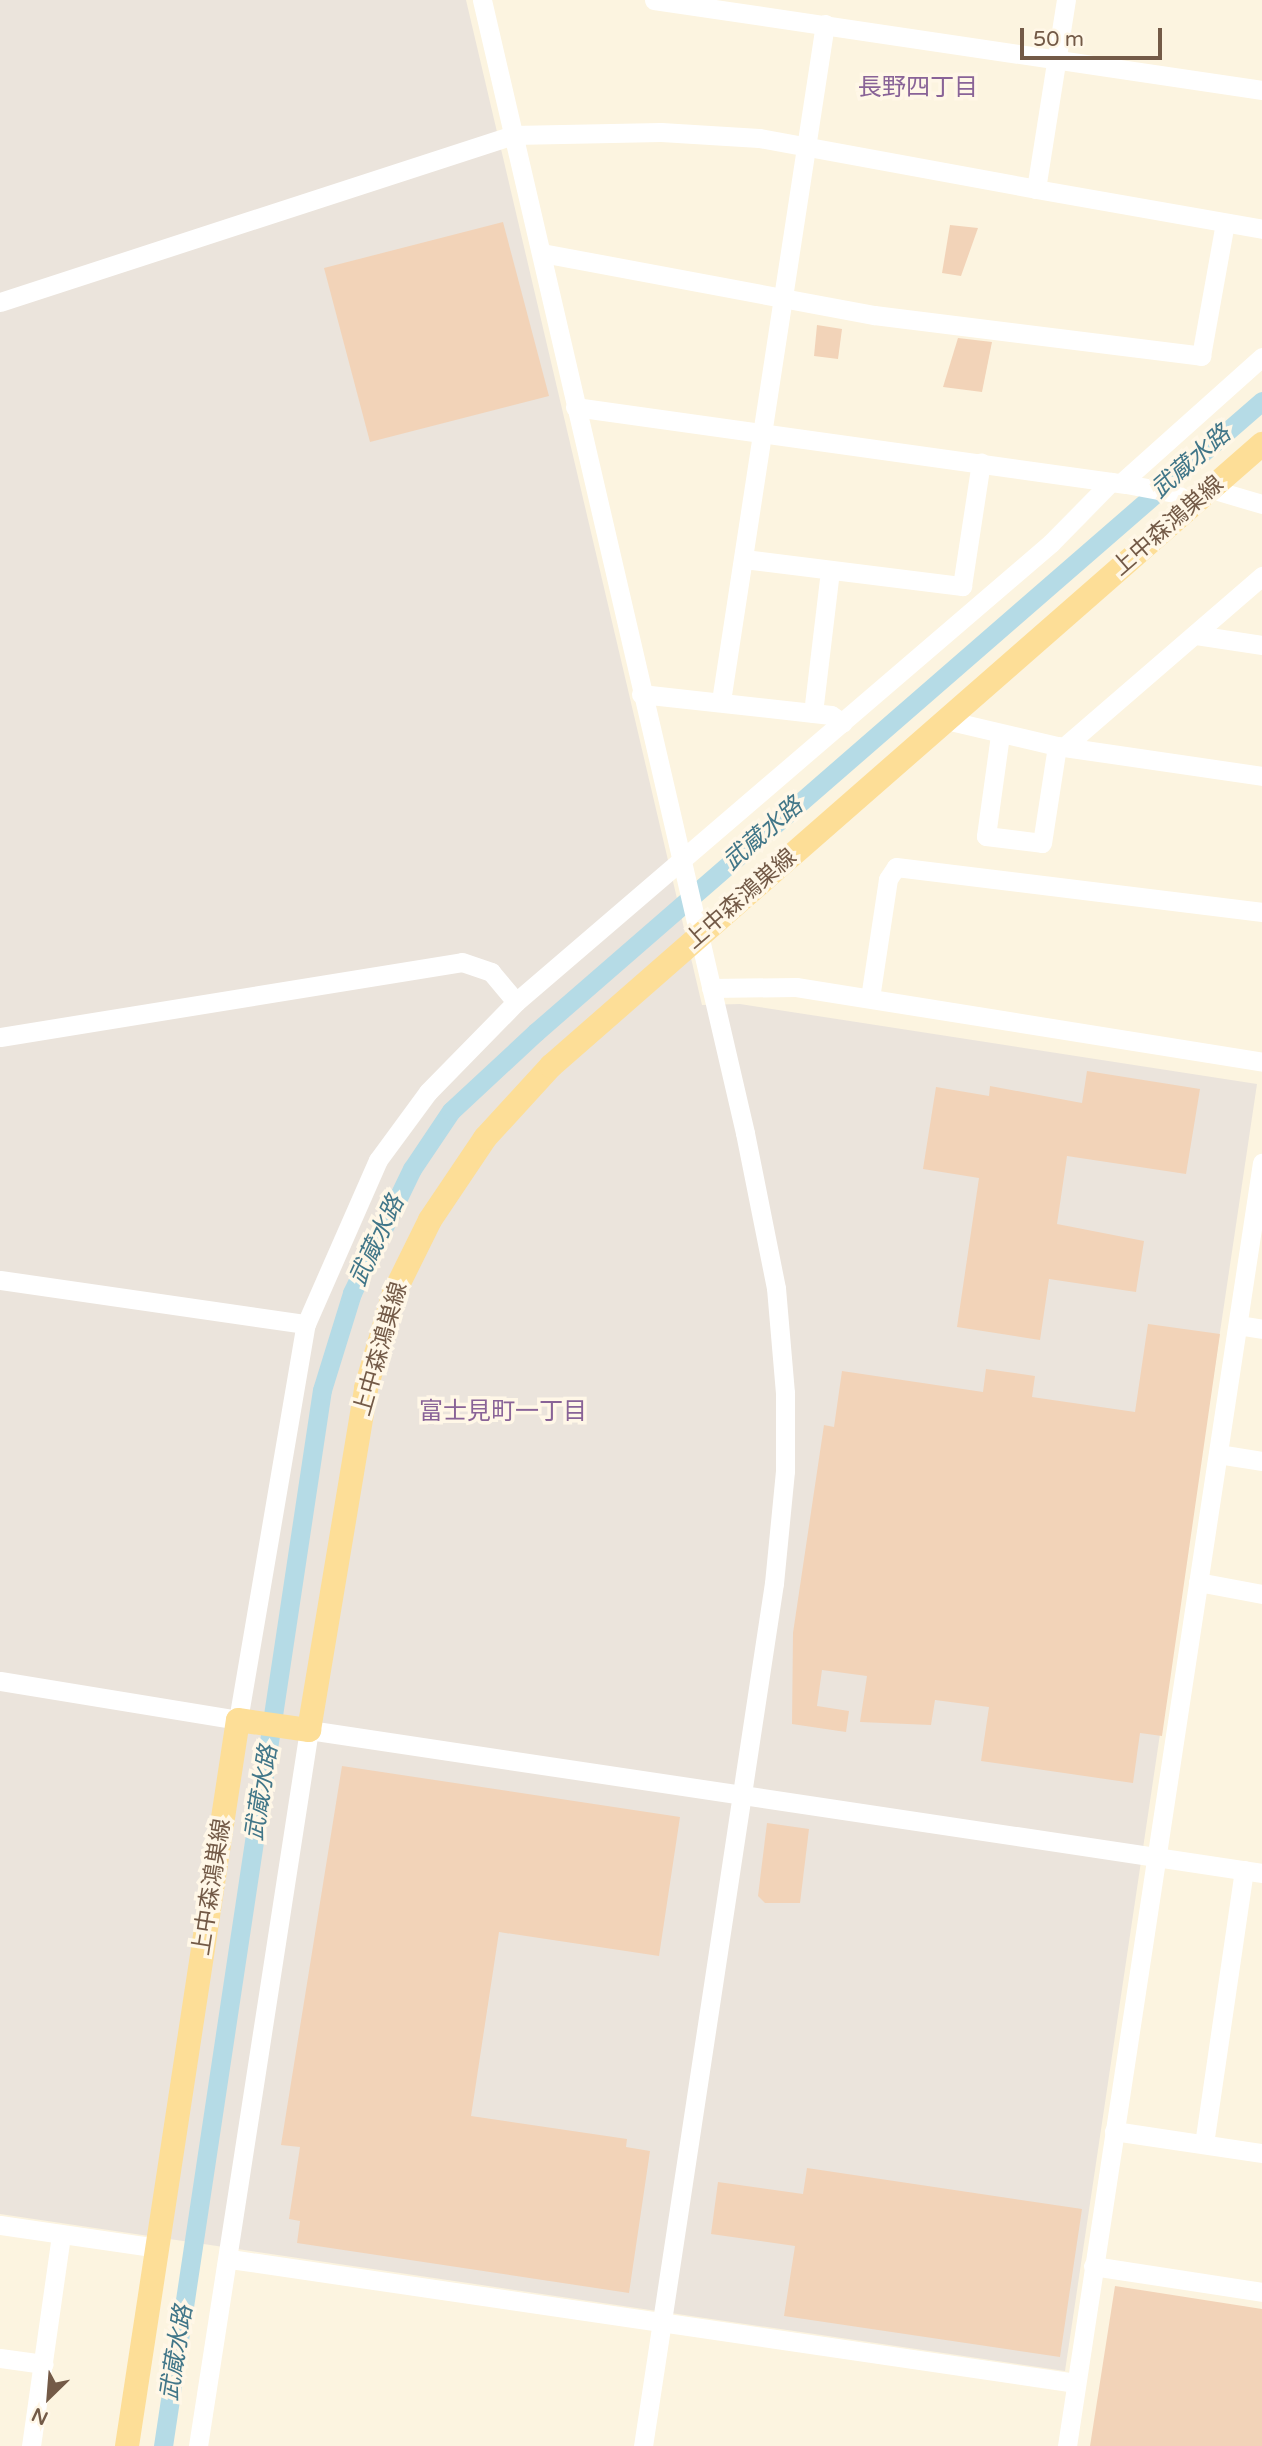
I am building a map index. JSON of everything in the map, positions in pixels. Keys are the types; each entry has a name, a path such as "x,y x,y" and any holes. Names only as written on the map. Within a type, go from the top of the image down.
{"main road":[{"name":"上中森鴻巣線","path":"301,1729 364,1399 390,1306 414,1250 459,1173 519,1099 696,926 946,720 1195,496 1262,444"},
{"name":"上中森鴻巣線","path":"127,2446 157,2248 246,1721"},
{"path":"246,1721 301,1729"}],"street":[{"path":"482,0 641,694 684,868 768,1244 785,1393 774,1583 643,2446"},
{"path":"654,0 1262,90"},
{"path":"1036,189 1066,0"},
{"path":"721,701 825,24"},
{"path":"0,302 513,135 712,134 807,147 1262,229"},
{"path":"542,253 874,315 1201,356 1224,223"},
{"path":"0,1681 246,1721 306,1324 378,1160 428,1092 516,1002 684,868 843,723 1262,357"},
{"path":"575,407 981,462 1262,504"},
{"path":"744,559 962,586 981,462"},
{"path":"813,713 830,571"},
{"path":"1000,735 986,836 1042,843 1060,747 1196,635 1262,576"},
{"path":"1196,635 1262,645"},
{"path":"641,694 813,713 843,723"},
{"path":"946,720 1000,735 1060,747 1262,776"},
{"path":"870,998 888,879 896,867 1262,912"},
{"path":"0,1037 462,962 491,972 516,1002"},
{"path":"711,988 772,984 1262,1062"},
{"path":"1067,2446 1198,1582 1260,1196 1262,1163"},
{"path":"0,1280 306,1324"},
{"path":"1238,1325 1262,1329"},
{"path":"1218,1454 1262,1461"},
{"path":"1198,1582 1262,1594"},
{"path":"198,2446 230,2259 301,1729 1253,1871 1204,2144"},
{"path":"1114,2131 1262,2153"},
{"path":"0,2225 157,2248"},
{"path":"31,2446 61,2235"},
{"path":"230,2259 1076,2383"},
{"path":"1093,2266 1262,2292"},
{"path":"0,2358 44,2364"}],"shaded area":[{"path":"0,0 466,0 702,1005 740,1004 1257,1084 1065,2371 0,2214"}],"building":[{"path":"503,222 549,396 370,442 324,268"},
{"path":"950,225 978,228 961,276 942,273"},
{"path":"817,325 842,329 838,359 814,356"},
{"path":"958,338 992,342 982,392 943,387"},
{"path":"1087,1071 1200,1089 1186,1174 1067,1156 1057,1224 1144,1241 1136,1292 1049,1279 1040,1340 957,1327 979,1178 923,1169 936,1087 989,1096 990,1086 1082,1103"},
{"path":"1148,1324 1220,1334 1162,1736 1140,1733 1133,1783 981,1761 989,1707 935,1700 931,1725 860,1722 867,1676 822,1670 817,1706 849,1711 846,1732 792,1724 793,1633 824,1425 834,1427 842,1371 983,1392 986,1369 1035,1376 1032,1397 1135,1412"},
{"path":"342,1766 680,1817 659,1956 499,1932 471,2116 627,2139 626,2147 650,2151 629,2293 297,2243 300,2221 289,2219 300,2147 281,2145"},
{"path":"767,1823 809,1829 800,1903 765,1903 758,1896"},
{"path":"807,2168 1082,2209 1060,2357 784,2316 795,2246 711,2234 718,2182 803,2194"},
{"path":"1115,2286 1262,2309 1262,2446 1090,2446"}],"waterway":[{"name":"武蔵水路","path":"163,2446 322,1390 352,1293 412,1169 451,1111 536,1032 1262,401"}],"district":[{"name":"長野四丁目","path":"918,88"},
{"name":"富士見町一丁目","path":"503,1412"}]}
